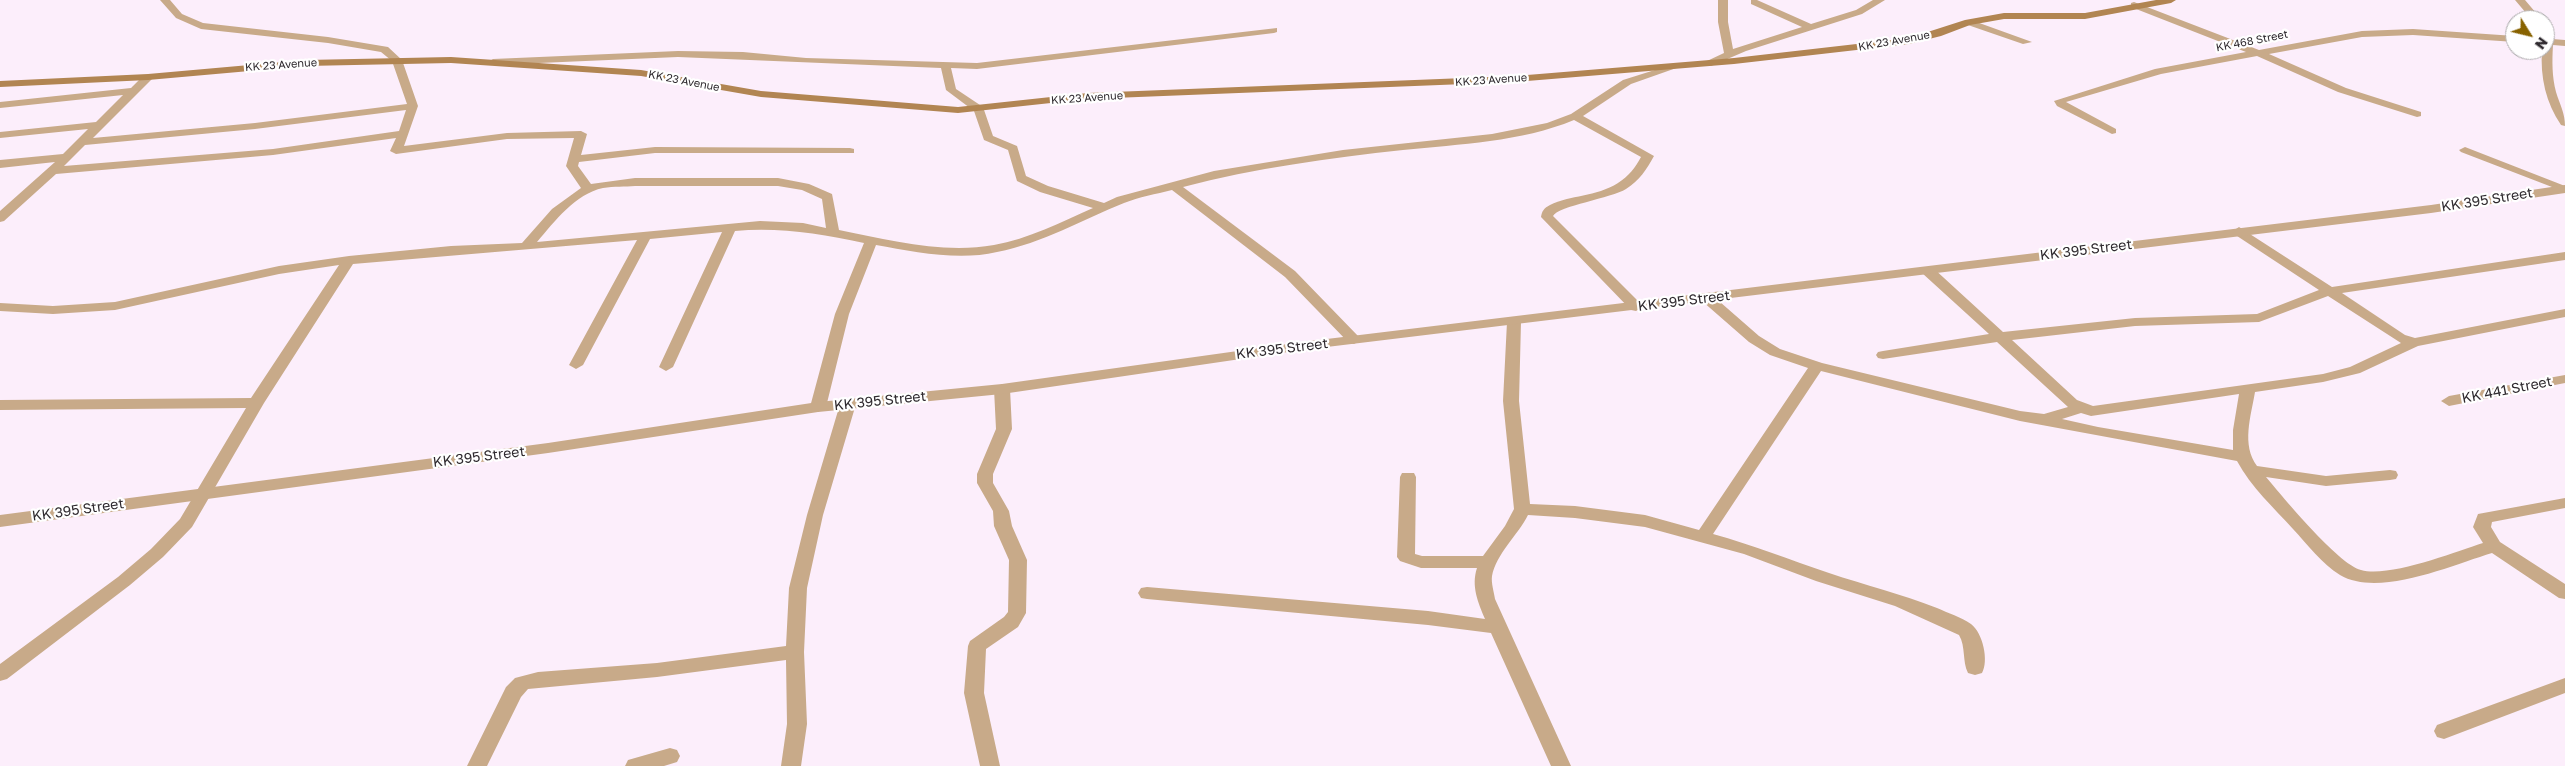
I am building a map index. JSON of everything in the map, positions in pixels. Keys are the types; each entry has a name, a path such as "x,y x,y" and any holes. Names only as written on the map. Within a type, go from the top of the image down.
{"main road":[{"name":"KK 23 Avenue","path":"0,84 148,77 279,65 397,60 491,63 641,73 727,90 800,99 933,110 979,109 1088,96 1468,82 1711,63 1909,41 1937,34 1968,22 2029,14 2085,16 2134,5 2171,0"}],"street":[{"path":"165,0 179,16 201,26 384,49 397,60 413,106 396,151 507,136 581,134 572,166 588,189"},
{"path":"1723,0 1723,22 1728,54"},
{"path":"1711,63 1728,54 1859,12 1880,0"},
{"path":"2520,0 2528,10"},
{"path":"1754,2 1810,27"},
{"path":"2134,5 2258,53 2342,90 2417,114"},
{"path":"1968,22 2027,42"},
{"path":"491,63 678,54 743,55 814,62 977,66 1274,30"},
{"name":"KK 468 Street","path":"2112,131 2061,104 2059,101 2159,71 2362,34 2413,32 2505,38"},
{"path":"2546,60 2554,104 2563,118"},
{"path":"945,65 951,82 951,90 979,109 988,138 1009,146 1015,151 1021,178 1044,189 1103,207"},
{"path":"0,307 53,310 116,306 279,270 349,260 451,250 526,248 730,228 784,225 906,247 964,251 995,249 1051,232 1103,207 1173,184 1342,152 1518,134 1575,116 1627,82 1678,66"},
{"path":"0,218 67,157 148,77"},
{"path":"0,105 133,91"},
{"path":"82,142 255,126 413,106"},
{"path":"1575,116 1648,156 1629,181 1616,191 1554,207 1548,212 1547,217 1636,307"},
{"path":"0,135 99,125"},
{"path":"52,171 273,152 404,134"},
{"path":"574,160 655,150 850,151"},
{"path":"2465,150 2564,189"},
{"path":"0,164 67,157"},
{"path":"526,248 556,212 588,189 600,185 635,182 778,182 794,184 819,191 828,197 834,233"},
{"path":"1173,184 1290,274 1354,340"},
{"name":"KK 395 Street","path":"0,521 172,497 202,496 397,467 548,448 818,407 1002,389 1354,340 1636,307 2239,230 2431,209 2564,189"},
{"path":"666,367 730,228"},
{"path":"2239,230 2400,338 2414,343"},
{"path":"576,365 646,236"},
{"path":"818,407 842,314 871,242"},
{"path":"1883,355 2000,337 2135,322 2259,318 2330,291 2565,256"},
{"path":"0,674 124,581 157,553 186,522 256,403 349,260"},
{"path":"1926,270 2080,408 2091,411 2323,378 2355,370 2414,343 2565,313"},
{"path":"1707,298 1754,339 1775,352 1817,366 2020,416 2045,419 2326,481 2390,475"},
{"path":"1514,322 1511,401 1522,509 1513,528 1488,562 1482,577 1486,599 1561,766"},
{"path":"1702,538 1817,366"},
{"name":"KK 441 Street","path":"2449,401 2565,379"},
{"path":"990,766 974,693 977,646 1011,622 1017,613 1018,560 1003,526 1001,510 985,483 984,474 1004,428 1002,389"},
{"path":"2248,389 2240,430 2247,464 2338,565 2356,575 2368,578 2387,576 2494,546"},
{"path":"0,405 256,403"},
{"path":"791,766 797,724 795,652 798,588 815,515 848,404"},
{"path":"2045,419 2080,408"},
{"path":"1408,477 1406,557 1421,562 1488,562"},
{"path":"2565,503 2484,518 2482,527 2494,546 2565,593"},
{"path":"1522,509 1619,516 1750,550 1822,578 1901,601 1950,621 1966,630 1973,642 1975,668"},
{"path":"1147,593 1428,618 1498,627"},
{"path":"477,766 513,692 522,683 538,679 657,670 795,652"},
{"path":"2444,731 2565,685"},
{"path":"635,766 670,756"}]}
